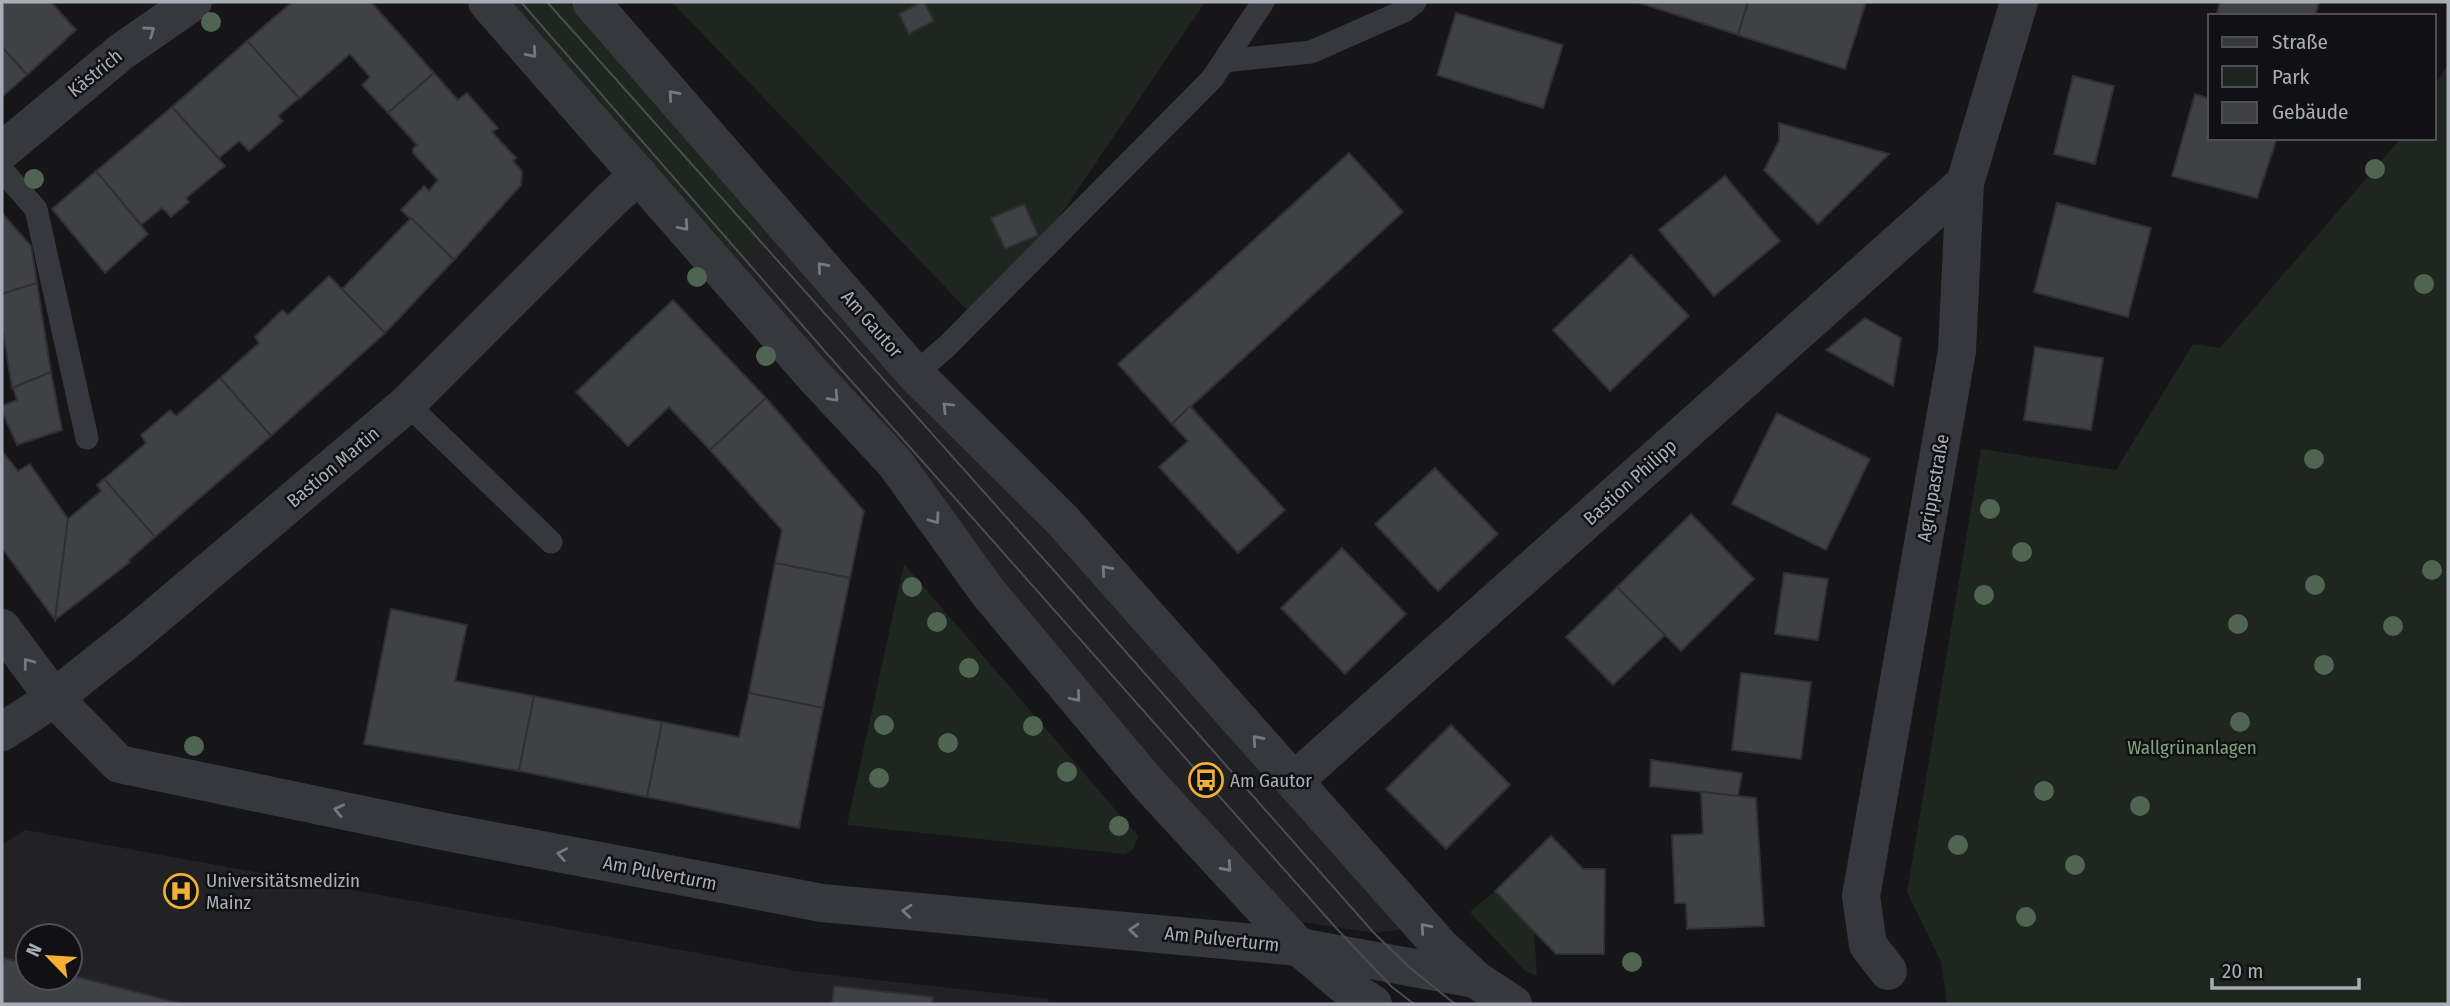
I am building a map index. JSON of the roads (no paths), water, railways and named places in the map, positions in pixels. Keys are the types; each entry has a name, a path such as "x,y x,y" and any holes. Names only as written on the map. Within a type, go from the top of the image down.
{"street":[{"name":"Kästrich","path":"2,151 121,52 193,2"},
{"path":"487,2 814,376 895,463 987,591 1146,780 1299,947 1345,986 1373,1004"},
{"name":"Am Gautor","path":"591,2 915,374 1062,520 1441,947 1475,979 1513,1004"},
{"name":"Agrippastraße","path":"1888,971 1868,945 1861,896 1957,351 1965,183 2019,2"},
{"name":"Bastion Martin","path":"2,732 54,698 136,633 407,404 604,206 639,175"},
{"name":"Bastion Philipp","path":"1295,780 1965,183"},
{"name":"Am Pulverturm","path":"2,628 54,698 119,764 436,830 822,903 1299,947"},
{"name":"Am Gautor","path":"1299,947 1475,979"}],"lane":[{"path":"915,374 947,346 1202,89 1263,2"},
{"path":"1224,61 1311,52 1404,11 1415,2"},
{"path":"2,170 36,209 87,438"},
{"path":"407,404 551,542"}],"tram line":[{"path":"521,2 829,356 1337,929 1392,987 1414,1004"},
{"path":"547,2 1374,933 1409,967 1455,1004"}],"place":[{"name":"Am Gautor","path":"1206,780"},
{"name":"Universitätsmedizin Mainz","path":"181,891"}],"park label":[{"name":"Wallgrünanlagen","path":"2192,747"}]}
